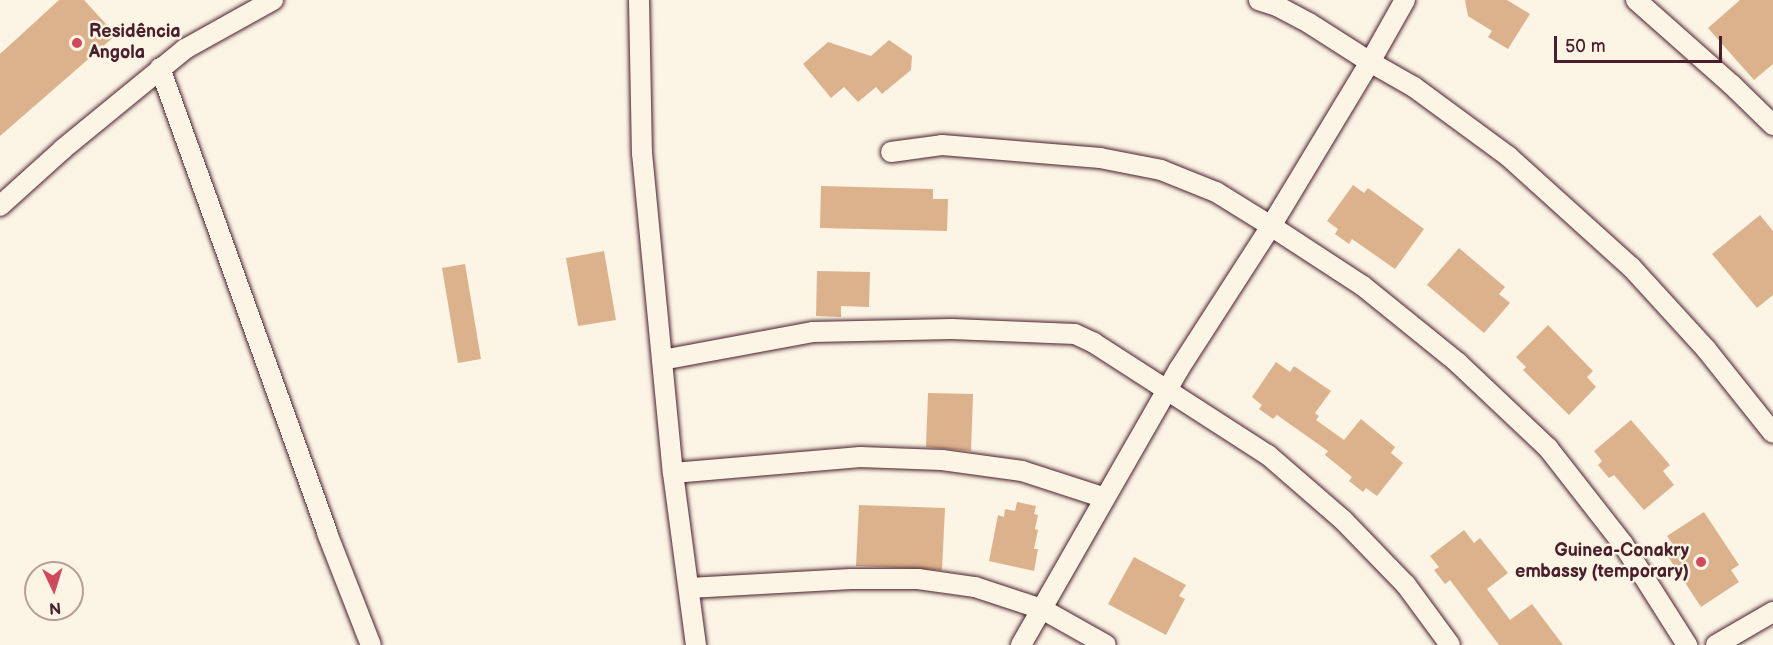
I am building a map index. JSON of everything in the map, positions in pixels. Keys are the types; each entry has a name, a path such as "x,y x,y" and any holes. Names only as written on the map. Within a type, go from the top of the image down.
{"street":[{"path":"0,206 63,149 185,49 273,0"},
{"path":"639,0 642,153 674,473 696,645"},
{"path":"1259,0 1277,6 1309,23 1414,87 1508,156 1631,267 1706,349 1773,433"},
{"path":"1021,645 1167,390 1271,226 1405,0"},
{"path":"1636,0 1773,125"},
{"path":"160,68 327,533 371,645"},
{"path":"891,152 942,145 1100,158 1161,170 1205,188 1271,226 1363,286 1458,363 1548,448 1623,544 1687,645"},
{"path":"662,360 813,332 952,329 1074,334 1094,343 1268,454 1343,520 1406,585 1450,645"},
{"path":"674,473 860,457 942,460 1022,471 1105,498"},
{"path":"688,588 851,579 918,579 975,587 1042,609 1106,645"},
{"path":"1716,645 1773,612"}],"building":[{"path":"59,0 84,0 116,35 0,136 0,54"},
{"path":"1465,0 1507,0 1530,14 1508,49 1488,37 1492,31 1468,16"},
{"path":"1740,0 1773,0 1773,64 1754,80 1708,28"},
{"path":"889,40 912,56 911,70 882,94 876,87 858,102 844,87 831,98 803,64 828,42 871,56"},
{"path":"1353,185 1364,193 1368,188 1424,229 1395,269 1352,239 1349,244 1335,234 1338,229 1327,221"},
{"path":"821,186 933,189 933,199 948,199 947,231 820,228"},
{"path":"1760,215 1773,231 1773,295 1757,308 1712,254"},
{"path":"1459,248 1505,287 1499,294 1510,303 1484,333 1427,285"},
{"path":"604,251 616,320 578,326 566,258"},
{"path":"465,264 481,359 458,363 442,268"},
{"path":"817,271 870,272 869,307 841,306 841,317 816,316"},
{"path":"1548,325 1593,371 1587,377 1596,387 1569,415 1523,370 1526,367 1516,357"},
{"path":"1276,362 1290,372 1294,366 1331,391 1315,413 1319,416 1316,420 1344,440 1361,419 1395,447 1391,453 1403,463 1377,496 1366,488 1363,492 1349,481 1352,477 1325,455 1328,451 1277,415 1273,419 1259,409 1262,405 1252,397"},
{"path":"928,393 973,394 971,451 926,447"},
{"path":"1631,420 1670,465 1663,471 1674,485 1644,510 1614,475 1609,478 1598,465 1602,461 1594,451"},
{"path":"1017,502 1036,506 1034,514 1038,515 1035,529 1038,530 1034,549 1038,549 1034,571 989,561 998,515 1004,517 1005,509 1015,511"},
{"path":"859,505 945,508 942,570 856,566"},
{"path":"1704,512 1739,565 1731,570 1739,582 1701,607 1667,555 1676,549 1667,536"},
{"path":"1464,530 1474,543 1480,538 1508,573 1487,589 1510,620 1532,604 1563,645 1499,645 1450,580 1445,584 1434,570 1439,567 1430,556"},
{"path":"1134,557 1186,585 1179,596 1185,599 1166,635 1108,604"}],"place":[{"name":"Residência Angola","path":"77,43"},
{"name":"Guinea-Conakry embassy (temporary)","path":"1701,562"}]}
